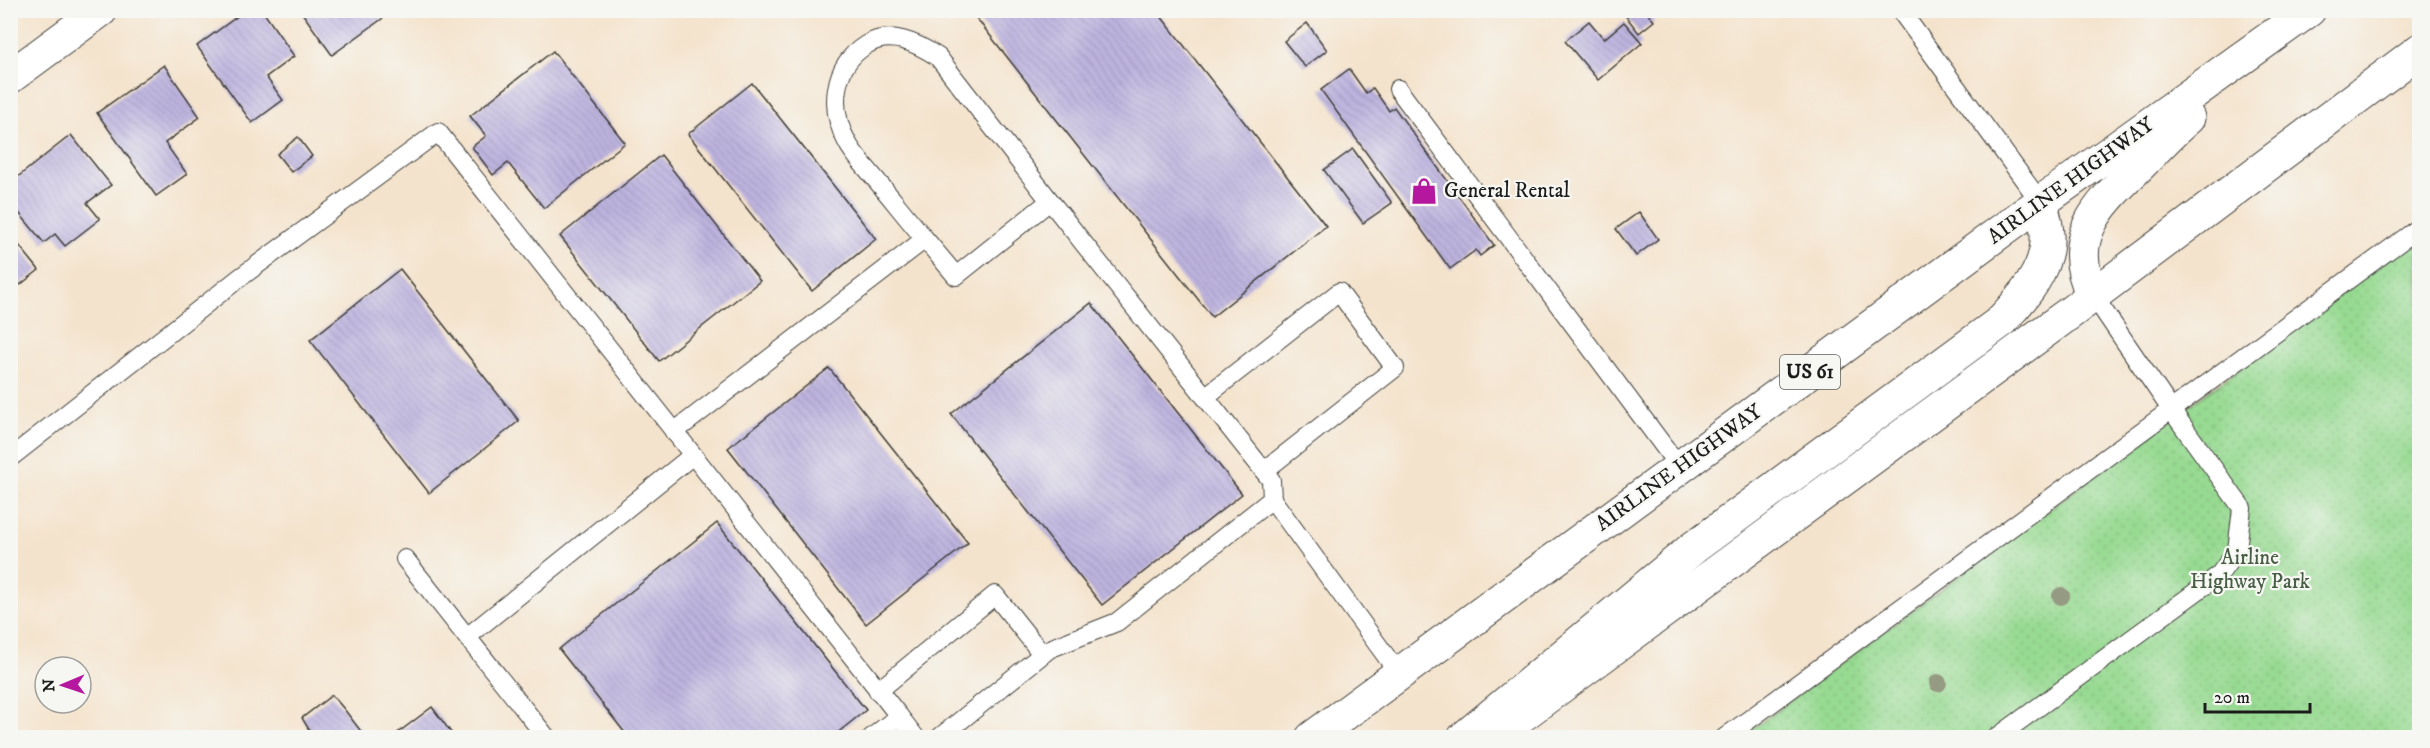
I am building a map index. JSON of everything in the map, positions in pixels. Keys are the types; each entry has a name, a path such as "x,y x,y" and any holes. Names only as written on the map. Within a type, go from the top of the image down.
{"main road":[{"path":"10,76 101,10"},
{"name":"AIRLINE HIGHWAY","path":"1312,738 2041,203 2309,10"},
{"path":"2092,295 2084,278 2080,254 2087,229 2101,203 2181,123 2316,10"},
{"path":"1491,738 2420,50"},
{"path":"1464,738 1693,548 1998,323 2023,298 2041,268 2048,236 2041,203"}],"lane":[{"path":"1900,10 2041,203"},
{"path":"1050,201 956,276 848,144 837,119 838,81 844,65 858,50 873,41 899,38 919,44 938,57 1271,480 1272,499 1399,674"},
{"path":"1398,88 1680,468"},
{"path":"10,458 238,279 438,132 916,738"},
{"path":"1724,738 2170,408 2420,227"},
{"path":"674,432 925,239"},
{"path":"1205,397 1339,292 1395,368 1264,471"},
{"path":"1996,738 2219,574 2237,550 2242,508 2092,295"},
{"path":"467,637 693,455"},
{"path":"939,738 1042,654 1117,622 1272,499"},
{"path":"405,559 547,738"},
{"path":"878,691 995,595 1042,654"},
{"path":"871,738 899,716"}],"green space":[{"name":"Airline Highway Park","path":"2419,236 2419,737 1741,737"}],"building":[{"path":"246,10 262,10 294,56 266,77 283,100 252,123 197,46"},
{"path":"300,10 389,10 390,13 332,55"},
{"path":"970,10 1156,10 1326,226 1212,317"},
{"path":"1621,10 1645,10 1654,21 1639,33"},
{"path":"1589,21 1604,39 1624,22 1642,43 1598,80 1565,41"},
{"path":"1307,23 1327,50 1305,67 1284,41"},
{"path":"553,51 625,143 544,208 508,163 493,175 472,147 486,136 470,116"},
{"path":"164,65 200,117 165,143 187,174 156,196 97,113"},
{"name":"General Rental","path":"1349,69 1366,93 1373,88 1389,111 1394,107 1494,245 1480,256 1476,250 1450,269 1321,90"},
{"path":"752,83 876,239 812,291 688,134"},
{"path":"71,135 111,185 87,203 100,219 65,246 55,234 44,243 10,202 10,183"},
{"path":"298,137 312,156 291,172 277,154"},
{"path":"1353,149 1392,203 1363,223 1324,170"},
{"path":"661,155 760,281 659,361 560,236"},
{"path":"1639,212 1658,239 1636,256 1616,229"},
{"path":"10,234 39,270 20,285 10,272"},
{"path":"400,269 519,421 429,493 310,340"},
{"path":"1091,303 1242,494 1102,605 951,414"},
{"path":"829,368 968,543 866,624 728,448"},
{"path":"717,523 866,710 831,738 629,738 559,649"},
{"path":"332,695 366,738 314,738 302,718"},
{"path":"432,707 455,738 391,738"}],"place":[{"name":"General Rental","path":"1424,191"}]}
